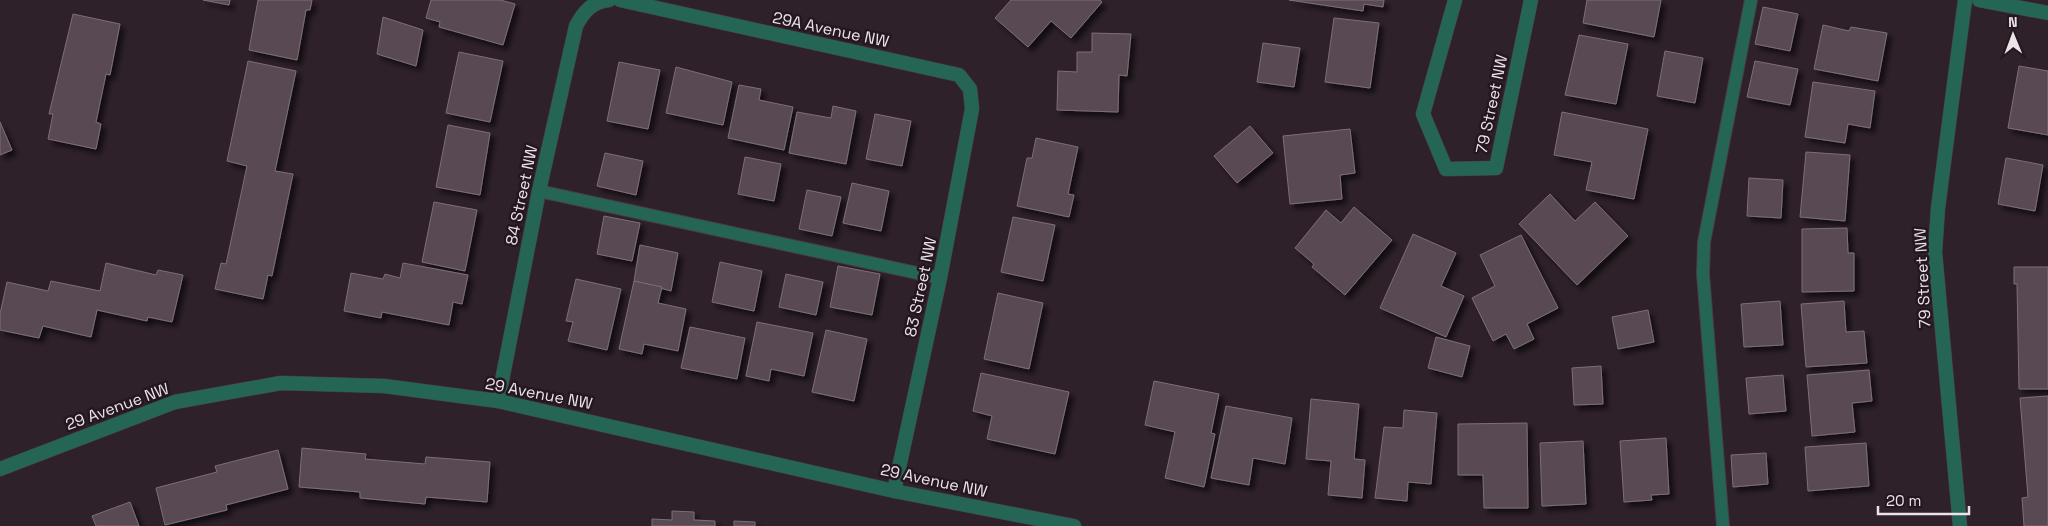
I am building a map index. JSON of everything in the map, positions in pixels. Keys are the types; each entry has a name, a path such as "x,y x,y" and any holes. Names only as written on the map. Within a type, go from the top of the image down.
{"street":[{"name":"84 Street NW","path":"498,401 539,190 576,26 584,11 595,3 610,0"},
{"name":"29A Avenue NW","path":"620,0 959,75 970,89"},
{"name":"79 Street NW","path":"1455,0 1423,114 1446,169 1496,168 1531,0"},
{"name":"79 Street NW","path":"1960,526 1935,252 1938,208 1965,0"},
{"path":"1979,0 2048,12"},
{"name":"83 Street NW","path":"894,491 940,278 972,108 970,89"},
{"name":"29 Avenue NW","path":"0,469 175,402 281,383 384,386 498,401 894,491 1074,526"}],"lane":[{"path":"1723,526 1703,274 1704,242 1751,0"},
{"path":"539,190 940,278"}],"building":[{"path":"203,0 230,0 229,5"},
{"path":"258,0 312,0 310,10 306,10 297,60 249,50"},
{"path":"431,0 500,0 515,4 503,45 439,27 440,22 426,18"},
{"path":"1011,0 1100,0 1102,2 1071,38 1051,21 1028,47 995,18"},
{"path":"1289,0 1384,0 1383,7 1364,4 1363,11"},
{"path":"1587,0 1661,0 1654,37 1583,23"},
{"path":"1763,7 1798,14 1790,51 1755,44"},
{"path":"73,14 120,24 110,75 106,74 96,122 101,124 96,149 48,139 53,114 49,114"},
{"path":"383,17 423,30 416,66 377,54"},
{"path":"1334,18 1379,23 1370,88 1325,82"},
{"path":"1823,25 1849,31 1851,27 1887,33 1878,81 1814,69"},
{"path":"1092,33 1131,34 1127,76 1119,75 1118,112 1057,110 1058,71 1077,72 1077,52 1092,52"},
{"path":"1579,35 1628,44 1616,104 1565,95"},
{"path":"1263,43 1300,48 1294,87 1257,82"},
{"path":"1665,51 1703,58 1695,103 1657,96"},
{"path":"459,52 503,61 490,122 446,113"},
{"path":"248,61 296,71 275,171 293,174 272,276 268,275 263,299 215,289 221,263 226,264 247,166 227,161"},
{"path":"1755,61 1798,69 1790,105 1747,97"},
{"path":"619,62 660,70 648,129 607,121"},
{"path":"2019,66 2048,71 2048,135 2008,128"},
{"path":"676,67 732,82 723,125 666,113"},
{"path":"1813,82 1875,91 1870,128 1848,124 1845,143 1805,137"},
{"path":"739,85 761,89 759,100 793,107 784,150 728,138"},
{"path":"833,106 856,111 846,164 789,153 797,112 831,118"},
{"path":"1562,112 1648,129 1634,199 1586,190 1592,162 1554,155"},
{"path":"875,114 911,121 902,166 866,159"},
{"path":"0,122 12,150 0,155"},
{"path":"448,125 490,133 480,195 436,187"},
{"path":"1250,126 1273,153 1237,183 1214,156"},
{"path":"1350,129 1355,173 1340,175 1342,199 1290,204 1283,136"},
{"path":"1036,138 1078,147 1068,194 1074,195 1069,217 1017,206 1027,158 1032,158"},
{"path":"1806,152 1850,155 1845,221 1800,217"},
{"path":"605,153 643,161 636,195 597,186"},
{"path":"745,157 781,164 774,201 738,194"},
{"path":"2006,158 2043,165 2035,211 1998,204"},
{"path":"1749,178 1783,180 1781,218 1747,216"},
{"path":"852,183 889,191 881,231 843,223"},
{"path":"807,190 841,197 832,236 799,229"},
{"path":"1550,194 1575,221 1595,202 1628,236 1577,285 1519,224"},
{"path":"434,202 477,210 465,271 422,262"},
{"path":"1354,207 1392,240 1345,295 1312,267 1314,264 1295,248 1326,210 1341,223"},
{"path":"604,216 640,223 632,261 597,254"},
{"path":"1013,217 1055,225 1043,281 1001,272"},
{"path":"1847,228 1848,253 1854,253 1854,291 1802,292 1802,229"},
{"path":"1413,234 1456,253 1441,286 1464,296 1446,337 1380,308"},
{"path":"1521,235 1558,308 1527,324 1534,339 1514,349 1506,334 1493,341 1472,298 1495,286 1480,255"},
{"path":"640,245 678,253 671,291 634,281"},
{"path":"720,262 762,271 754,311 712,302"},
{"path":"106,263 156,275 158,270 183,275 172,322 148,317 147,321 97,310 91,337 43,326 39,338 0,330 0,314 7,282 48,291 51,281 100,291"},
{"path":"403,263 468,275 462,304 453,302 449,325 382,312 381,318 344,311 351,273 383,279 385,274 400,278"},
{"path":"838,266 880,274 872,315 830,307"},
{"path":"2014,267 2048,267 2048,389 2019,389 2017,284 2014,284"},
{"path":"786,274 823,282 816,315 779,307"},
{"path":"576,279 621,289 607,350 568,341 573,322 566,321"},
{"path":"634,281 662,287 658,303 686,309 678,351 644,344 642,354 619,349"},
{"path":"998,293 1043,303 1029,369 984,359"},
{"path":"1780,301 1783,345 1744,347 1741,304"},
{"path":"1844,301 1846,332 1864,331 1867,363 1806,367 1801,304"},
{"path":"1648,310 1654,342 1618,349 1612,317"},
{"path":"757,322 813,333 804,376 771,369 769,381 746,376"},
{"path":"690,327 745,338 737,379 681,368"},
{"path":"826,330 867,339 854,401 812,392"},
{"path":"1436,337 1470,346 1462,377 1428,368"},
{"path":"1601,366 1603,404 1574,405 1572,368"},
{"path":"1869,370 1872,401 1852,403 1855,432 1812,436 1807,375"},
{"path":"981,373 1069,392 1055,454 987,439 992,416 973,411"},
{"path":"1783,375 1786,411 1749,414 1746,378"},
{"path":"1154,381 1219,394 1211,433 1215,434 1204,487 1165,478 1175,432 1145,425"},
{"path":"2048,396 2048,526 2024,526 2022,498 2028,497 2020,398"},
{"path":"1311,399 1359,404 1354,459 1365,460 1362,498 1328,495 1331,461 1306,459"},
{"path":"1226,406 1292,418 1285,464 1253,458 1249,485 1211,478"},
{"path":"1404,410 1437,413 1431,484 1408,482 1407,501 1375,498 1384,427 1403,428"},
{"path":"1527,423 1528,508 1484,508 1483,475 1458,475 1458,424"},
{"path":"1666,438 1669,494 1651,495 1652,500 1624,502 1620,441"},
{"path":"1583,441 1586,504 1542,506 1540,443"},
{"path":"1866,443 1869,486 1808,491 1805,447"},
{"path":"302,448 366,454 365,459 425,464 426,457 490,462 487,502 426,497 425,504 360,498 360,492 299,487"},
{"path":"278,450 288,489 226,505 227,510 165,525 156,488 217,472 215,466"},
{"path":"1766,453 1768,484 1733,487 1731,455"},
{"path":"130,502 139,526 96,526 92,516"},
{"path":"672,511 694,512 694,520 715,521 715,526 652,526 652,519 672,520"},
{"path":"734,521 755,522 755,526 734,526"}]}
